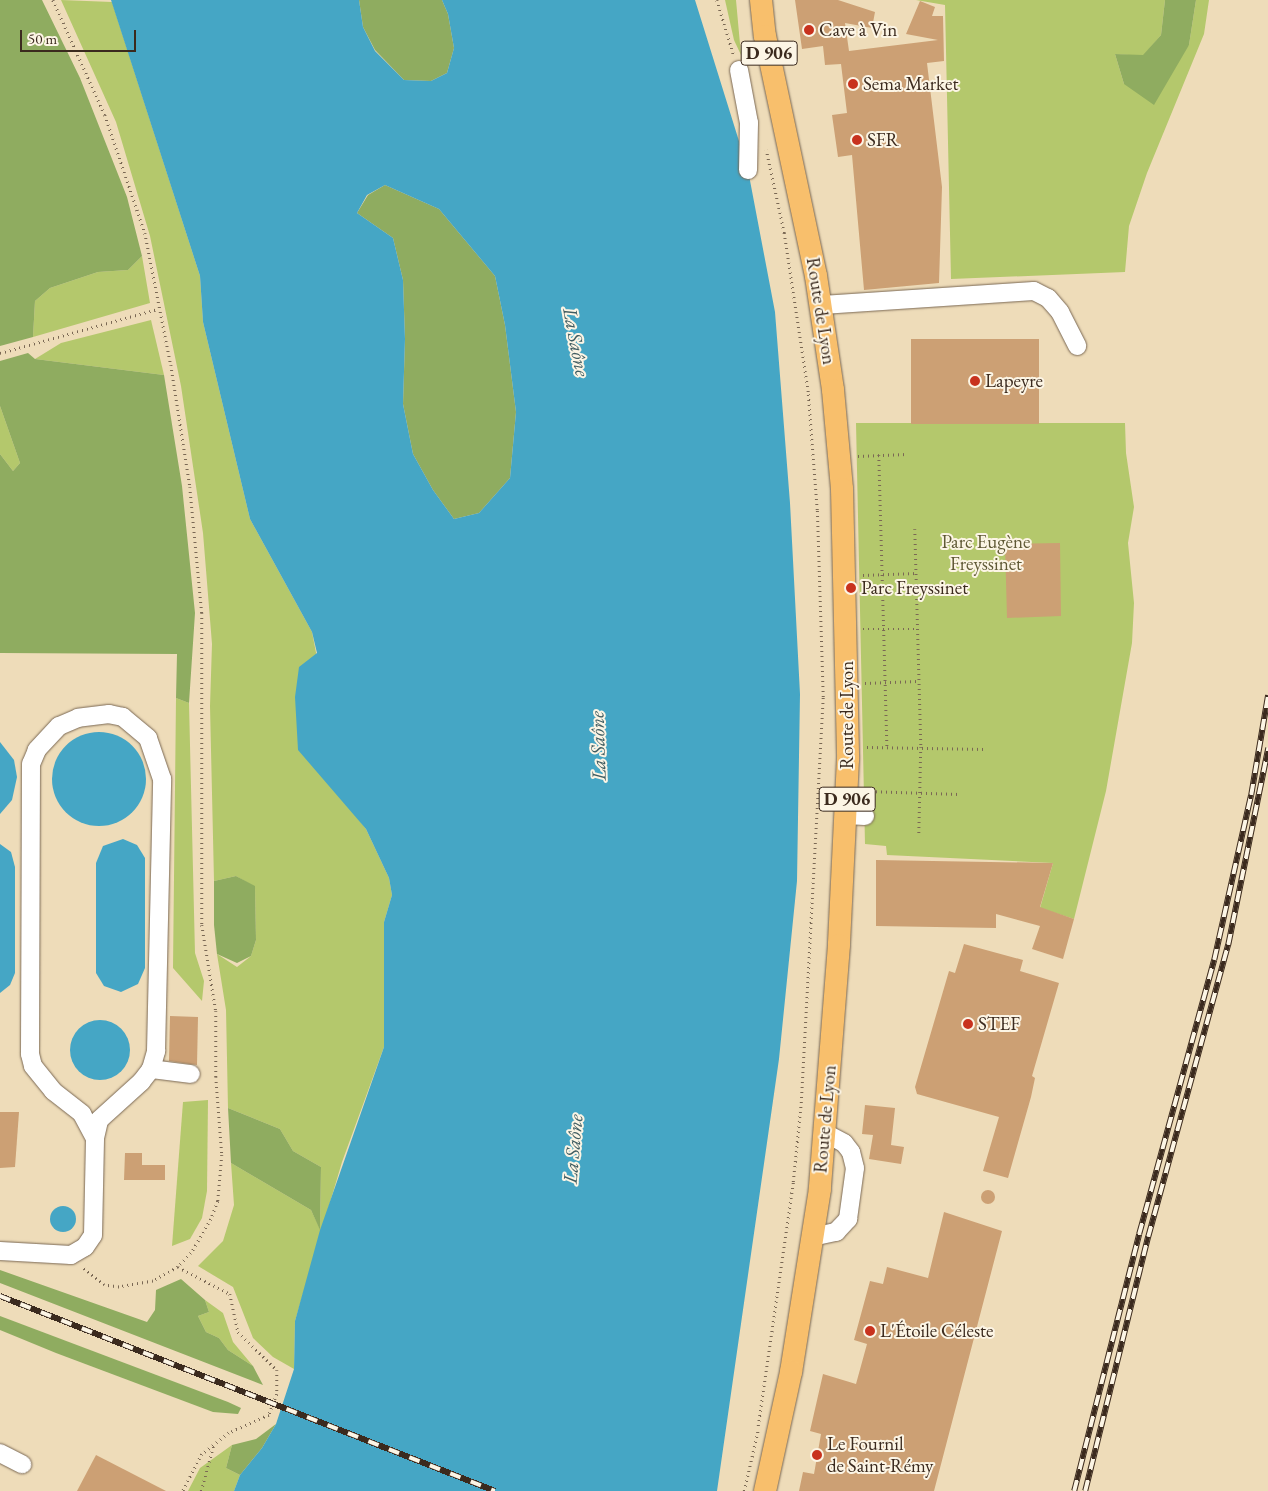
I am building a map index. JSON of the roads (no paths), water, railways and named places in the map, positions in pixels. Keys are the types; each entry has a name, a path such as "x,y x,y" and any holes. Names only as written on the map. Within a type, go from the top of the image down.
{"main road":[{"name":"Route de Lyon","path":"761,0 765,36 822,306 839,443 856,815 825,1133 812,1237 790,1372 765,1491"}],"street":[{"path":"739,70 749,123 748,170"},
{"path":"822,306 1034,291 1048,298 1060,312 1077,346"},
{"path":"0,1251 71,1255 85,1247 93,1235 95,1219 95,1138 99,1120 150,1069 156,1052 162,779 155,750 135,724 123,717 109,714 78,718 59,726 47,737 31,764 30,1054 33,1066 53,1091 82,1114 95,1138"},
{"path":"150,1069 191,1074"},
{"path":"812,1237 836,1232 848,1219 856,1168 851,1152 844,1144 825,1133"},
{"path":"0,1453 22,1464"}],"water":[{"name":"La Saône","path":"111,0 359,0 363,27 375,51 404,80 431,81 447,73 454,48 448,14 442,0 695,0 748,170 775,312 790,503 800,694 797,881 779,1059 717,1491 234,1491 240,1475 262,1448 276,1424 294,1369 295,1321 320,1230 384,1047 384,922 392,895 389,878 366,829 298,750 295,697 299,667 317,653 312,632 250,519 203,322 200,276","holes":["385,185 439,209 495,276 505,325 516,412 510,478 479,513 454,519 433,490 413,454 403,404 405,339 403,280 393,238 357,213 367,195"]},
{"path":"99,732 117,736 132,746 142,761 146,779 142,797 132,812 117,822 99,826 81,822 66,812 56,797 52,779 56,761 66,746 81,736"},
{"path":"0,742 14,760 17,777 12,800 0,814"},
{"path":"123,839 137,845 145,858 145,968 138,984 121,992 104,986 96,973 96,863 103,846"},
{"path":"0,844 11,852 15,867 15,973 10,985 0,993"},
{"path":"100,1020 117,1025 125,1033 130,1050 125,1067 117,1075 100,1080 83,1075 75,1067 70,1050 75,1033 83,1025"},
{"path":"63,1206 72,1210 76,1219 72,1228 63,1232 54,1228 50,1219 54,1210"}],"railway":[{"path":"1074,1491 1139,1234 1214,960 1251,795 1268,695"},
{"path":"1085,1491 1148,1237 1228,945 1268,748"},
{"path":"0,1296 495,1491"}],"place":[{"name":"Cave à Vin","path":"809,30"},
{"name":"Sema Market","path":"853,84"},
{"name":"SFR","path":"857,140"},
{"name":"Lapeyre","path":"975,381"},
{"name":"Parc Freyssinet","path":"851,588"},
{"name":"STEF","path":"968,1024"},
{"name":"L'Étoile Céleste","path":"870,1331"},
{"name":"Le Fournil de Saint-Rémy","path":"817,1455"}],"park label":[{"name":"Parc Eugène Freyssinet","path":"986,553"}]}
